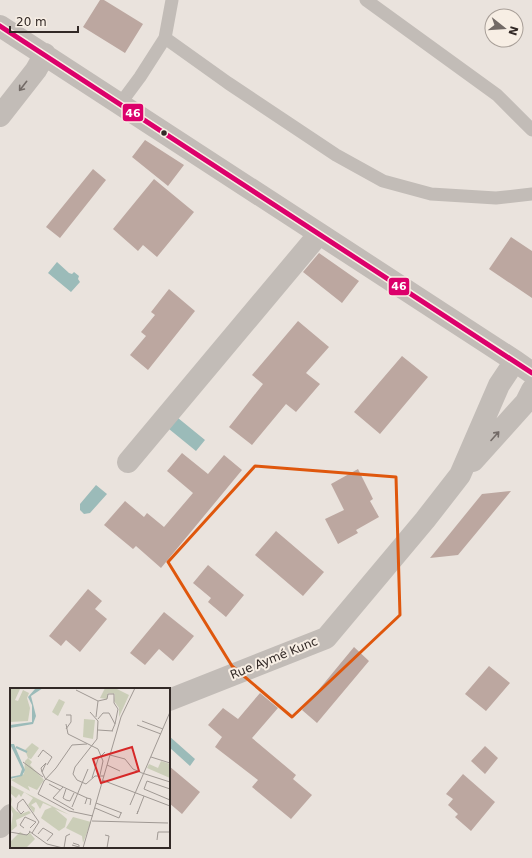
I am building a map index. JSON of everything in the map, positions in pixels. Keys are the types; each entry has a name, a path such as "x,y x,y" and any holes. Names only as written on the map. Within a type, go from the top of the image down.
{"street":[{"path":"0,26 532,373"},
{"path":"0,116 36,70 45,54"},
{"path":"128,462 319,234"},
{"name":"Rue Aymé Kunc","path":"460,476 499,385 515,361"},
{"name":"Rue Aymé Kunc","path":"425,520 447,483 488,382 515,361"},
{"name":"Rue Aymé Kunc","path":"170,700 326,638 460,476 526,402 532,390"},
{"path":"0,827 10,816"}],"lane":[{"path":"120,104 140,77 165,38 172,0"},
{"path":"366,0 497,95 532,130"},
{"path":"165,38 228,83 336,155 383,181 432,194 496,198 532,194"}],"highlighted area":[{"path":"255,466 396,477 400,615 292,717 232,666 168,562"}],"water":[{"path":"57,262 69,273 72,274 74,272 79,276 78,279 80,282 71,292 48,273"},
{"path":"178,418 205,440 196,451 169,429"},
{"path":"96,485 107,494 90,513 84,514 80,510 80,504"},
{"path":"170,737 195,759 190,766 170,748"}],"building":[{"path":"100,0 104,0 143,24 125,53 83,27"},
{"path":"145,140 184,165 168,186 132,157"},
{"path":"93,169 106,180 60,238 46,227"},
{"path":"154,179 194,212 157,257 143,245 138,251 113,229"},
{"path":"511,237 532,251 532,298 489,269"},
{"path":"319,253 359,281 342,303 303,272"},
{"path":"169,289 195,311 148,370 130,355 146,336 141,332 155,315 151,312"},
{"path":"298,321 329,347 306,373 320,384 296,412 286,404 252,445 229,427 263,384 252,375"},
{"path":"402,356 428,377 380,434 354,412"},
{"path":"182,453 208,474 224,455 242,470 161,568 136,546 133,549 104,525 125,501 144,517 147,513 164,527 193,493 167,471"},
{"path":"358,469 373,499 370,501 379,517 356,530 358,533 338,544 325,519 344,510 331,484"},
{"path":"511,491 458,555 430,558 482,494"},
{"path":"276,531 324,572 303,596 255,555"},
{"path":"208,565 244,595 226,617 208,602 211,598 193,583"},
{"path":"88,589 102,601 95,609 107,619 80,652 66,640 61,646 49,636"},
{"path":"164,612 194,636 173,661 159,649 145,665 130,653"},
{"path":"354,647 369,661 317,723 302,710"},
{"path":"489,666 510,683 486,711 465,694"},
{"path":"260,693 278,708 252,738 296,775 293,779 312,795 291,819 252,787 258,780 215,747 222,737 208,725 223,708 238,719"},
{"path":"485,746 498,758 485,774 471,761"},
{"path":"170,767 200,792 182,814 170,804"},
{"path":"463,774 495,802 471,831 455,817 458,814 448,805 453,799 446,794"}],"transit line":[{"name":"46","path":"0,26 532,373"}]}
